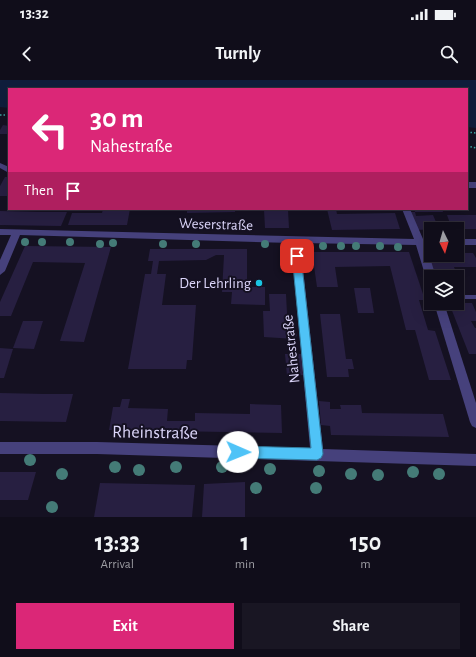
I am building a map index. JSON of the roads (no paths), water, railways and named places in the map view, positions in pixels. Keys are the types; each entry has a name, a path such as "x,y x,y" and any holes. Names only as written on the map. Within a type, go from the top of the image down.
{"street":[{"path":"406,210 420,242 429,270"},
{"name":"Weserstraße","path":"0,232 295,241 424,242"},
{"path":"0,271 17,232"},
{"name":"Nahestraße","path":"295,241 317,454"},
{"path":"464,242 476,242"},
{"path":"441,310 476,422"},
{"name":"Rheinstraße","path":"0,448 97,448 476,460"}],"lane":[{"path":"464,297 476,297"}],"water":[{"path":"0,80 476,80 476,128 468,127 468,88 8,88 8,108 0,107"}],"place":[{"name":"Der Lehrling","path":"259,283"}]}
